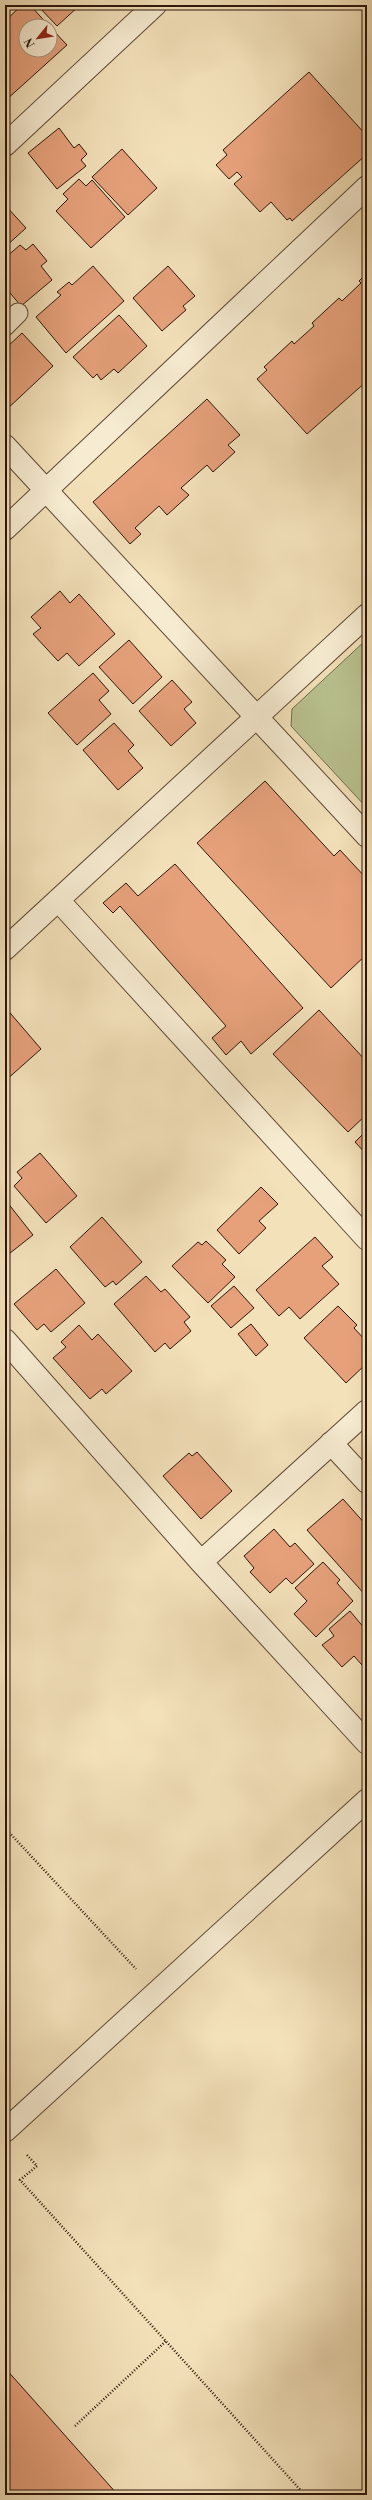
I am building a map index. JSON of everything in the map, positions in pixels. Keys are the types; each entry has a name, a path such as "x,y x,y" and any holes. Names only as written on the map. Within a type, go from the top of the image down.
{"street":[{"path":"5,145 155,5"},
{"path":"5,529 367,187"},
{"path":"5,446 367,836"},
{"path":"5,949 367,615"},
{"path":"58,900 367,1239"},
{"path":"5,1340 201,1562 367,1743"},
{"path":"201,1562 367,1411"},
{"path":"331,1443 367,1482"},
{"path":"5,2131 367,1800"}],"path":[{"path":"5,1828 137,1970"},
{"path":"5,2131 37,2166 20,2180 305,2495"},
{"path":"75,2426 166,2341"}],"green space":[{"path":"367,639 367,808 291,726 292,709"}],"building":[{"path":"22,5 30,5 42,18 18,18 18,58 53,58 5,101 5,21"},
{"path":"37,5 79,5 58,25 58,18 49,18"},
{"path":"58,35 67,45 58,53"},
{"path":"309,72 367,136 367,154 292,221 290,218 287,220 271,202 260,212 234,184 242,177 237,172 229,179 216,165 227,155 223,150"},
{"path":"59,128 74,148 79,144 87,154 81,160 86,166 57,189 28,153"},
{"path":"122,149 157,188 128,215 92,177"},
{"path":"79,179 86,186 92,180 125,217 91,248 56,211 68,199 63,194"},
{"path":"5,205 26,228 5,247"},
{"path":"33,244 47,261 41,266 52,280 21,306 5,287 5,258 20,245 26,250"},
{"path":"93,266 124,301 66,353 36,317 61,295 57,292 69,282 72,285"},
{"path":"168,266 195,296 183,306 186,310 162,331 133,298"},
{"path":"367,273 367,381 307,434 257,379 267,370 264,367 292,341 294,344 314,326 312,323 339,298 342,301 361,283 359,281"},
{"path":"119,315 147,346 118,373 114,369 101,380 97,374 93,378 73,357"},
{"path":"22,333 53,366 5,411 5,349"},
{"path":"207,399 240,435 228,445 235,452 213,472 207,465 181,488 189,495 167,515 159,506 135,528 141,534 130,544 93,502"},
{"path":"60,591 70,603 79,594 115,634 79,666 67,653 58,661 33,634 41,628 31,617"},
{"path":"129,640 162,677 133,704 99,667"},
{"path":"93,673 109,691 99,700 111,714 77,745 48,713"},
{"path":"172,680 192,702 184,709 196,723 171,746 139,711"},
{"path":"114,723 134,745 128,751 143,768 118,790 83,750"},
{"path":"265,781 334,856 340,850 367,879 367,954 331,988 197,843"},
{"path":"175,864 303,1008 251,1054 241,1041 226,1055 212,1038 226,1026 120,906 113,913 103,903 126,883 138,896"},
{"path":"5,1007 41,1049 5,1081"},
{"path":"319,1010 367,1062 367,1114 348,1132 273,1054"},
{"path":"367,1130 367,1155 355,1142"},
{"path":"40,1153 77,1196 46,1223 14,1186 22,1178 17,1172"},
{"path":"261,1187 278,1204 259,1221 266,1228 239,1254 217,1230"},
{"path":"7,1202 33,1235 5,1257 5,1203"},
{"path":"102,1217 142,1262 116,1285 113,1281 105,1287 70,1247"},
{"path":"315,1237 333,1257 322,1266 339,1284 300,1319 289,1307 279,1316 256,1290"},
{"path":"206,1241 226,1260 222,1264 235,1277 208,1303 172,1266 198,1242 202,1245"},
{"path":"56,1269 85,1303 51,1332 44,1324 37,1330 14,1304"},
{"path":"146,1276 161,1292 165,1289 190,1317 184,1322 191,1331 170,1349 165,1343 155,1352 114,1304"},
{"path":"234,1286 254,1308 231,1328 211,1306"},
{"path":"338,1306 357,1325 354,1328 367,1342 367,1363 346,1383 304,1338"},
{"path":"251,1324 268,1345 256,1356 238,1334"},
{"path":"79,1325 92,1340 98,1334 132,1371 106,1394 102,1389 90,1399 53,1358 66,1347 61,1342"},
{"path":"367,1445 367,1454 363,1449"},
{"path":"197,1452 232,1491 201,1519 163,1476 189,1453 192,1456"},
{"path":"343,1499 367,1526 367,1597 307,1530"},
{"path":"274,1529 290,1547 295,1543 314,1564 292,1584 286,1578 270,1593 250,1572 254,1568 244,1556"},
{"path":"323,1562 340,1580 337,1583 353,1601 316,1637 294,1614 307,1601 295,1588"},
{"path":"350,1611 365,1629 367,1627 367,1661 362,1665 354,1656 342,1667 322,1645 334,1636 329,1629"},
{"path":"5,2368 118,2495 5,2495"}]}
